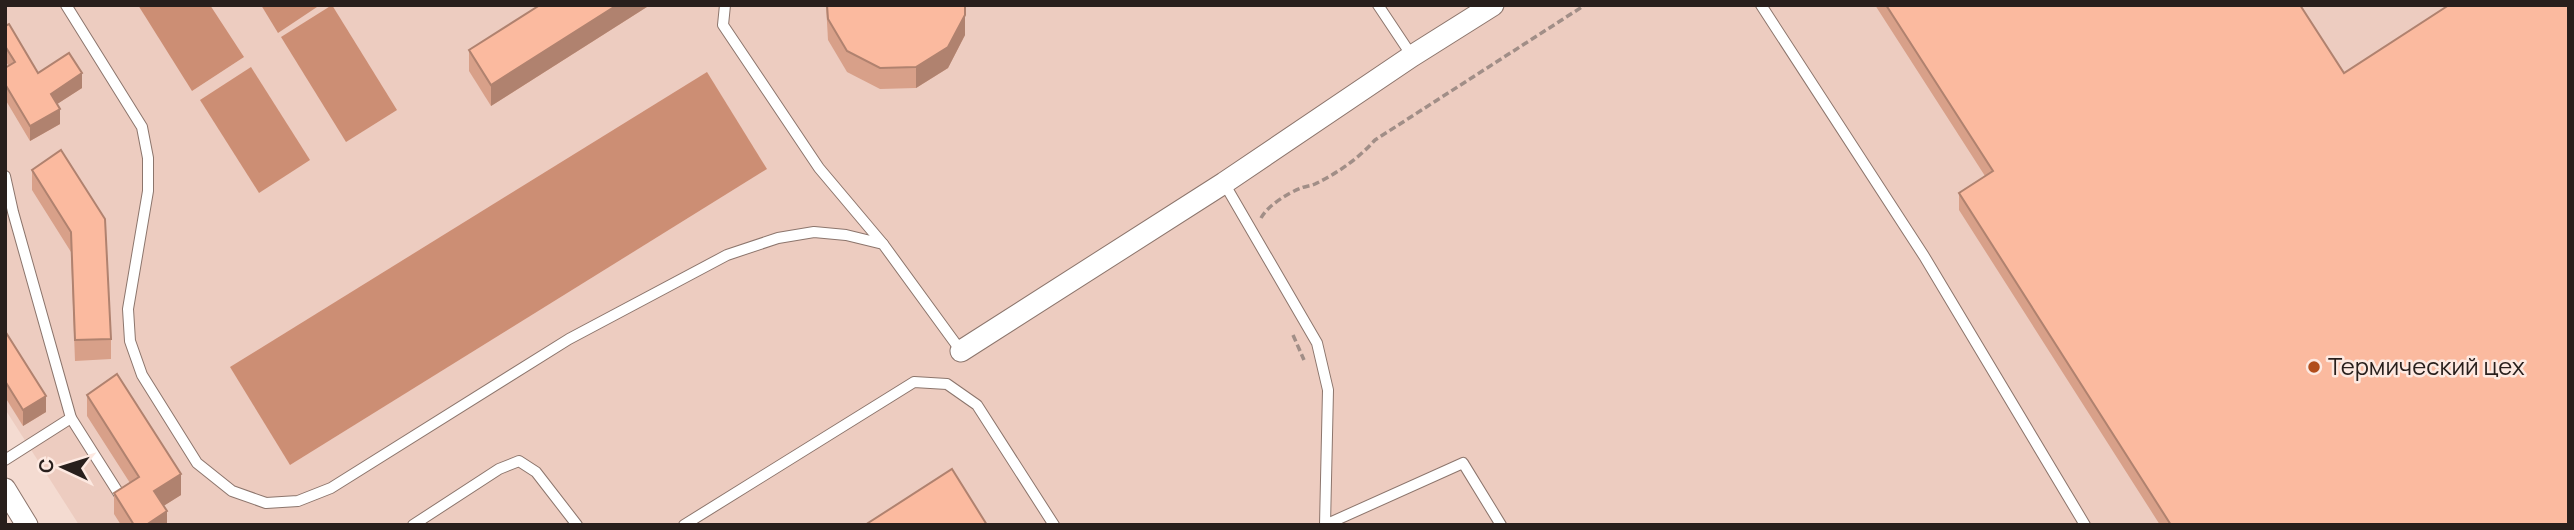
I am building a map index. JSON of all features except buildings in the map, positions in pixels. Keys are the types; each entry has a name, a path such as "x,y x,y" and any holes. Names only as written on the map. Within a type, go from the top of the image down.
{"street":[{"path":"961,351 1224,183 1412,56 1493,5"},
{"path":"5,489 27,525"}],"lane":[{"path":"66,5 142,127 148,158 148,191 128,309 130,341 142,375 197,463 232,491 266,503 298,500 331,488 569,339 727,254 778,238 814,232 846,235 883,244"},
{"path":"725,5 723,24 819,168 883,244 961,351"},
{"path":"1378,5 1412,56"},
{"path":"1761,5 1924,257 2084,525"},
{"path":"5,176 71,418 121,497"},
{"path":"1224,183 1317,343 1328,390 1325,525 1464,463 1502,525"},
{"path":"684,525 914,382 947,384 977,405 1054,525"},
{"path":"5,460 71,418"},
{"path":"413,525 499,469 519,461 536,472 577,525"}],"path":[{"path":"1262,228 1264,211 1301,188 1315,185 1364,153 1375,140 1585,5"},
{"path":"1300,314 1290,327 1307,366"}],"shaded area":[{"path":"5,5 2569,5 2569,525 79,525 5,409"},
{"path":"138,5 210,5 244,57 192,91"},
{"path":"261,5 320,5 278,33"},
{"path":"332,5 397,110 346,142 281,37"},
{"path":"251,67 310,160 259,193 200,100"},
{"path":"707,72 767,169 290,465 230,367"}],"place":[{"name":"Термический цех","path":"2314,367"}]}
